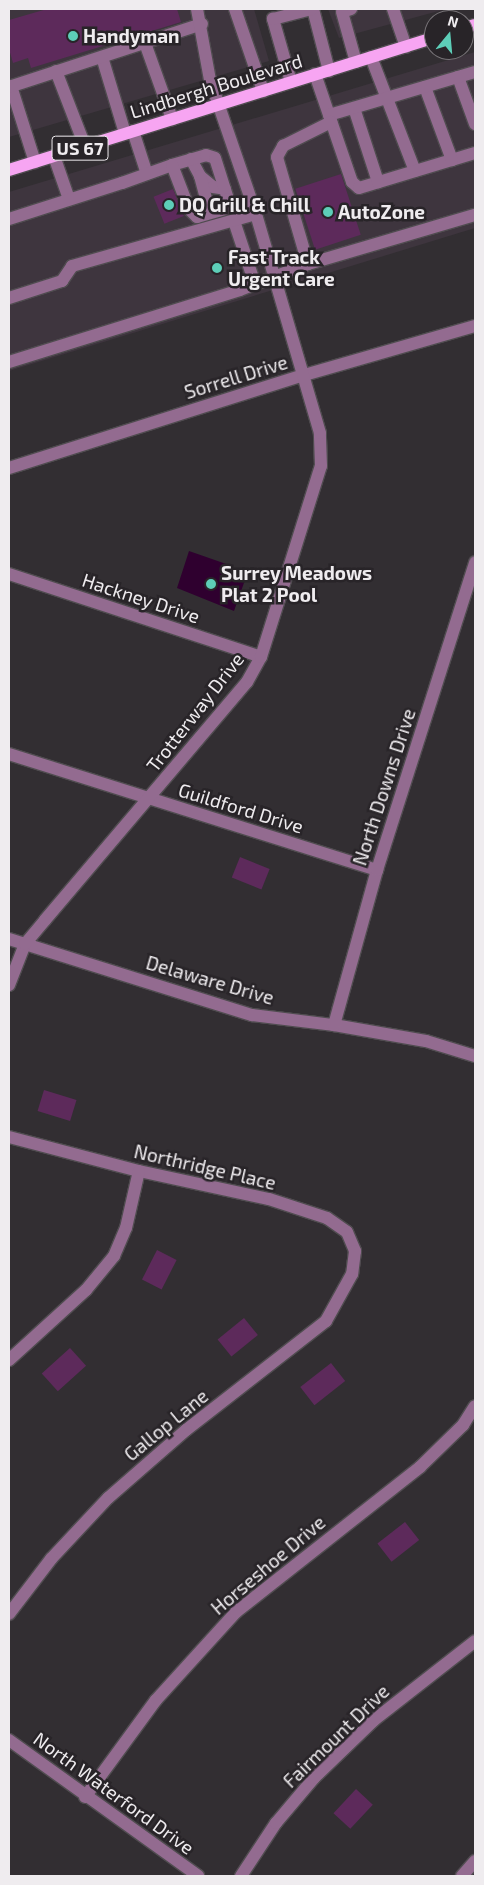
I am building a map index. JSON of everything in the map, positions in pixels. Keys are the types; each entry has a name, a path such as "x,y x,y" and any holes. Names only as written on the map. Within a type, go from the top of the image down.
{"main road":[{"name":"Lindbergh Boulevard","path":"9,170 424,41"}],"street":[{"name":"Trotterway Drive","path":"9,985 25,944 247,682 261,657 321,466 320,433 256,214 210,80 202,24 197,9"},
{"path":"235,9 262,91"},
{"path":"291,82 274,20 312,9 329,71"},
{"path":"351,9 342,12 356,62"},
{"path":"392,9 406,46"},
{"path":"35,162 10,86 202,24"},
{"path":"144,43 172,119"},
{"path":"102,57 129,132 147,174"},
{"path":"371,57 414,171"},
{"path":"56,71 85,146"},
{"path":"308,264 277,157 283,146 330,118 354,108 475,72"},
{"path":"315,74 352,182 359,188 475,153"},
{"path":"458,77 475,124"},
{"path":"425,87 452,160"},
{"path":"354,108 378,182"},
{"path":"9,219 172,165 206,155 215,158 228,199 225,209 197,217 189,209 172,165"},
{"path":"54,156 70,199"},
{"path":"191,159 200,176 207,202"},
{"path":"200,176 213,187 225,189"},
{"path":"9,298 62,281 72,266 256,214"},
{"path":"9,362 255,284 308,264 475,215"},
{"path":"234,220 255,284"},
{"name":"Sorrell Drive","path":"9,468 304,375 475,326"},
{"name":"North Downs Drive","path":"334,1025 377,870 475,562"},
{"name":"Hackney Drive","path":"9,574 261,657"},
{"name":"Guildford Drive","path":"9,754 377,870"},
{"name":"Delaware Drive","path":"9,939 252,1015 334,1025 426,1041 475,1056"},
{"name":"Northridge Place","path":"9,1137 138,1171 269,1199 327,1218 347,1232 355,1251 352,1274"},
{"path":"9,1360 86,1290 114,1256 126,1228 138,1171"},
{"name":"Gallop Lane","path":"9,1614 51,1559 108,1498 186,1430 326,1321 352,1274"},
{"name":"Horseshoe Drive","path":"85,1797 156,1700 236,1612 420,1467 463,1425 475,1406"},
{"name":"Fairmount Drive","path":"241,1876 276,1823 314,1778 374,1720 475,1641"},
{"name":"North Waterford Drive","path":"9,1740 85,1797 198,1876"},
{"path":"462,1876 475,1861"}],"shaded area":[{"path":"9,9 254,9 269,61 9,137"},
{"path":"328,9 446,9 424,10 424,15 339,38"},
{"path":"474,52 475,228 9,371 9,192 448,60 474,60"},
{"name":"Surrey Meadows Plat 2 Pool","path":"189,551 232,566 229,575 245,580 234,611 177,588"}],"building":[{"name":"Handyman","path":"47,9 177,9 181,22 31,68 28,58 13,63 9,49 9,20"},
{"name":"AutoZone","path":"341,174 361,235 315,250 295,189"},
{"name":"DQ Grill & Chill","path":"173,189 184,216 164,224 154,197"},
{"path":"240,857 270,869 261,889 232,877"},
{"path":"44,1090 77,1100 70,1121 38,1111"},
{"path":"157,1250 177,1260 162,1289 142,1279"},
{"path":"244,1318 258,1335 231,1356 218,1339"},
{"path":"70,1348 86,1366 58,1391 42,1373"},
{"path":"331,1363 345,1381 314,1405 300,1387"},
{"path":"405,1522 419,1540 392,1562 377,1544"},
{"path":"356,1789 373,1805 350,1829 333,1813"}],"place":[{"name":"Handyman","path":"73,36"},
{"name":"DQ Grill & Chill","path":"169,205"},
{"name":"AutoZone","path":"328,212"},
{"name":"Fast Track Urgent Care","path":"217,268"},
{"name":"Surrey Meadows Plat 2 Pool","path":"211,584"}]}
